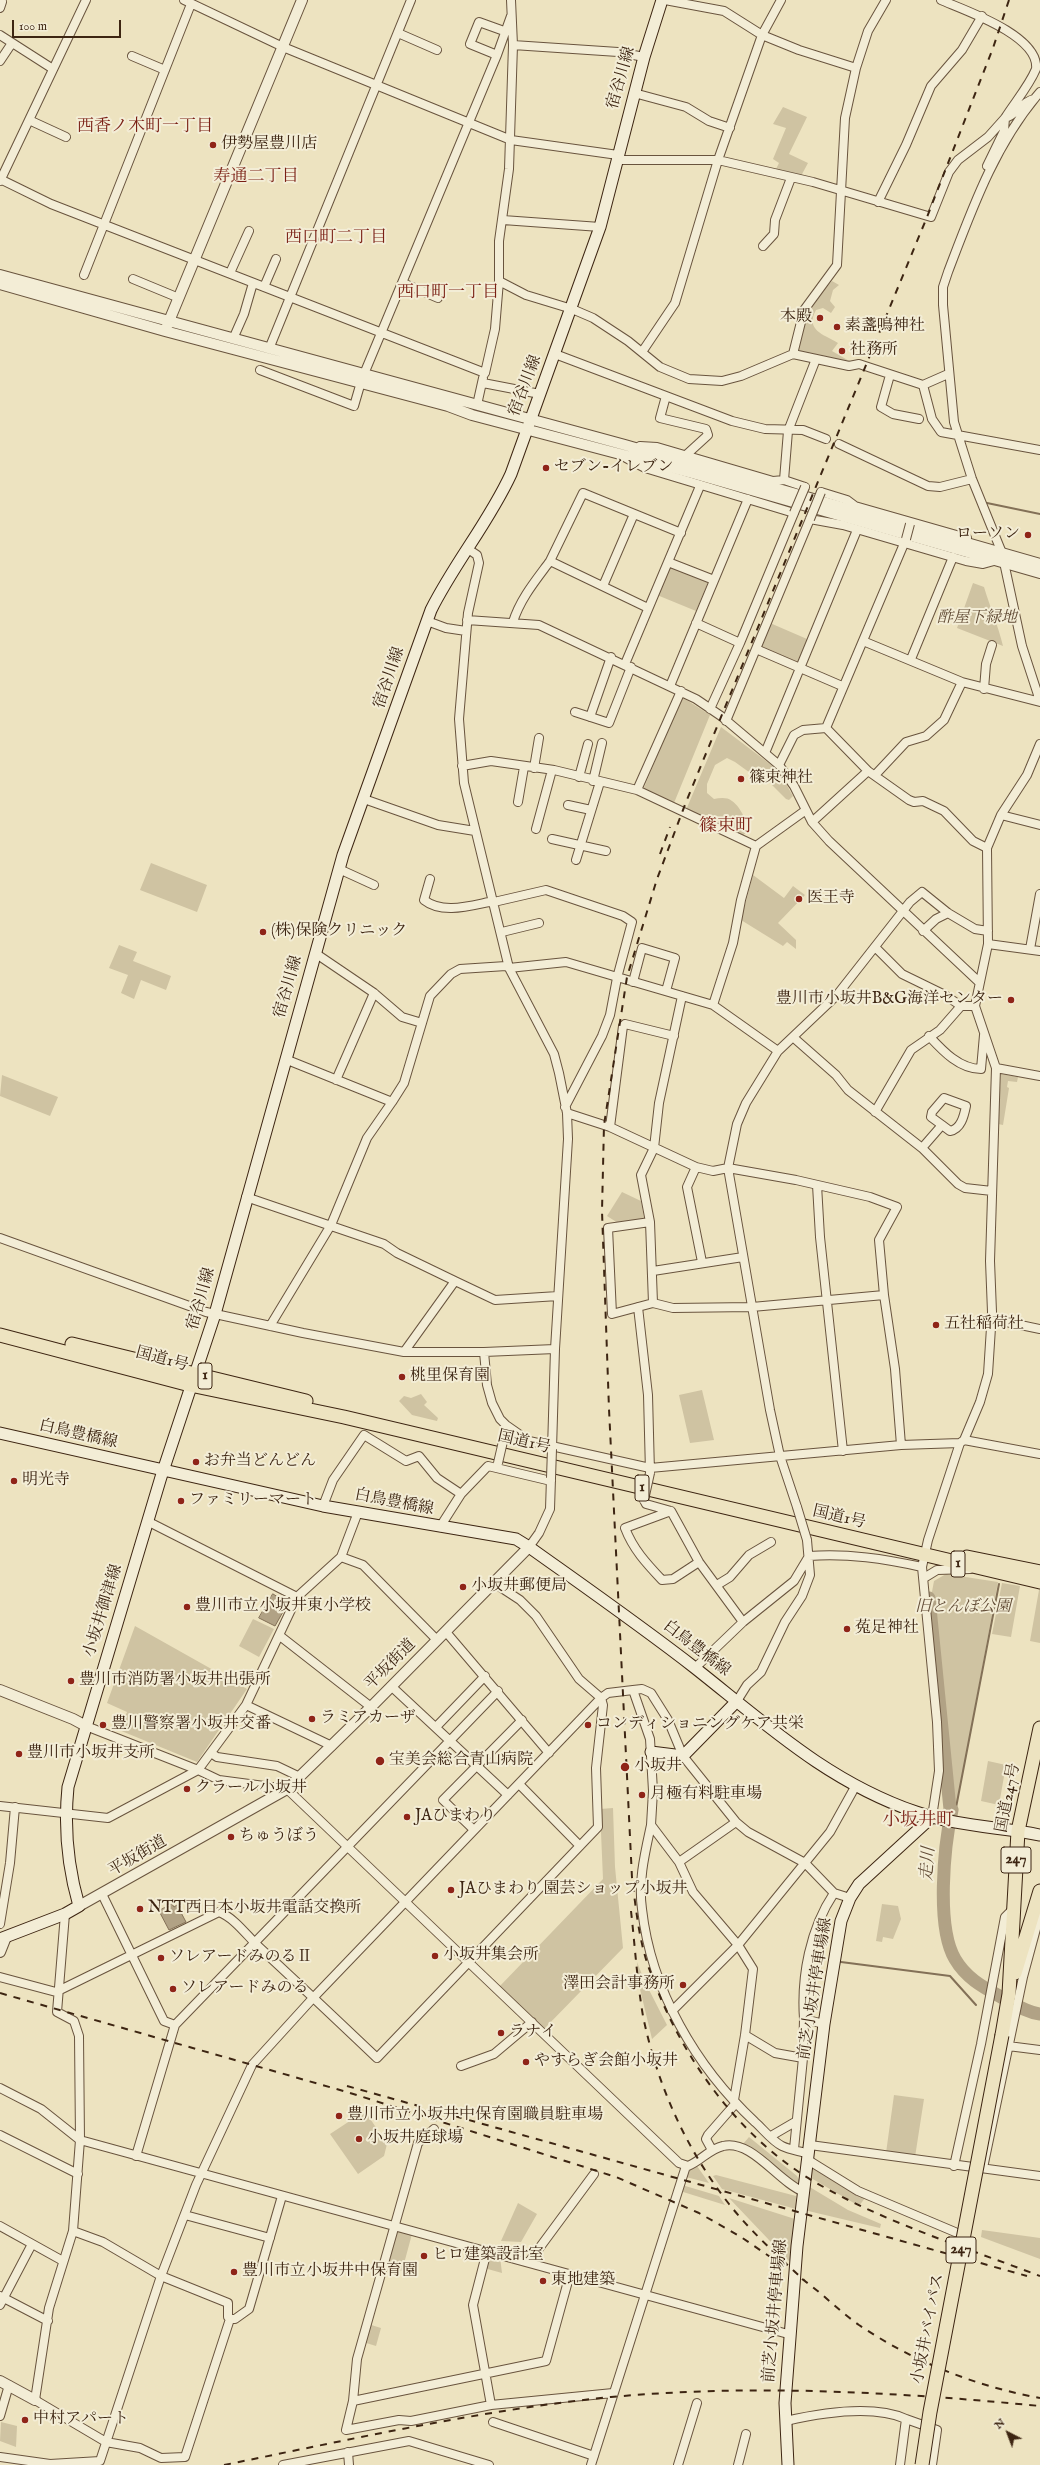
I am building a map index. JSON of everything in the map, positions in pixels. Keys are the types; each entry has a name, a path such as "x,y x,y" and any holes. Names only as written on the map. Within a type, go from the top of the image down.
{"highway":[{"name":"国道1号","path":"0,1327 192,1379 344,1417 924,1557 1040,1582"},
{"name":"国道1号","path":"0,1335 192,1379"},
{"name":"国道1号","path":"924,1557 1040,1572"},
{"name":"国道247号","path":"1005,2041 1018,1830 1040,1728"},
{"name":"国道247号","path":"1009,1994 1039,1899"},
{"name":"小坂井バイパス","path":"922,2465 930,2412 1005,2041"}],"main road":[{"name":"宿谷川線","path":"192,1379 215,1314 246,1197 339,869 427,621 440,593 500,499 572,309 600,227 634,92 662,0"},
{"name":"小坂井御津線","path":"79,1906 70,1868 65,1812 68,1787 147,1521 192,1379"},
{"name":"白鳥豊橋線","path":"0,1433 323,1506 505,1537 530,1547 695,1668 737,1701"},
{"path":"651,1752 683,1756 737,1701 776,1734 824,1768 855,1786 916,1813 955,1823 1018,1830 1040,1835"},
{"name":"前芝小坂井停車場線","path":"788,2465 786,2421 788,2334 824,2024 841,1920 850,1898 871,1872 932,1817"},
{"path":"3,1938 65,1914 79,1906"}],"street":[{"path":"86,0 0,180 51,204 485,373"},
{"path":"165,331 302,0"},
{"path":"270,349 412,0"},
{"path":"477,405 495,329 500,281 499,241 503,220 511,140 513,45 511,0"},
{"path":"665,0 724,11 762,35 799,50 856,68"},
{"path":"642,352 675,303 718,160 762,35 781,0"},
{"path":"793,354 804,310 837,265 845,118 856,68 868,31 886,0"},
{"path":"84,275 165,70 188,2 283,47 511,140 617,157 718,160 840,191 930,217 949,172 958,160 988,137 1005,118 1037,67 1035,54 1031,46 1014,32 982,16 941,0"},
{"path":"260,370 354,406 362,378 497,55 504,31 512,12"},
{"path":"878,202 906,145 931,86 962,50 982,16"},
{"path":"497,55 470,44 480,22 504,31"},
{"path":"398,33 437,50"},
{"path":"0,35 53,69"},
{"path":"0,61 12,43"},
{"path":"513,45 618,52 644,57"},
{"path":"132,56 165,70"},
{"path":"634,92 686,107 708,121 730,128"},
{"path":"983,182 1034,99 1040,92"},
{"path":"1005,118 1010,117 1021,105 1034,99"},
{"path":"996,555 952,415 943,287 983,182 989,160 1004,131 1005,118"},
{"path":"29,120 66,137"},
{"path":"762,246 774,234 776,220 791,178"},
{"path":"503,220 600,227"},
{"path":"230,273 248,231"},
{"path":"264,287 276,259"},
{"path":"0,275 270,349 362,378 528,425 620,455 996,555 1040,564"},
{"path":"132,279 178,298"},
{"path":"500,281 526,295 572,309 608,327 660,367 689,379 722,381 741,376 793,354 849,366 859,364 923,385 948,374"},
{"path":"233,339 244,314 253,283"},
{"path":"403,283 438,298"},
{"path":"0,284 165,331 477,405 528,425 625,445 996,555"},
{"path":"555,354 732,421 765,429 788,431 802,430 826,440"},
{"path":"784,480 788,431 816,359"},
{"path":"890,375 881,407 893,414 919,419"},
{"path":"483,383 540,394"},
{"path":"923,385 932,419 937,428 944,434 958,434 1040,450"},
{"path":"666,396 660,418 706,429 708,435 685,456"},
{"path":"839,444 928,486 940,487 972,479"},
{"path":"625,445 657,447 773,481 784,480 804,487 740,643 710,709"},
{"path":"620,455 645,468 700,486 794,513"},
{"path":"575,712 608,723 648,608 700,486"},
{"path":"726,721 821,492 847,500 855,506 984,544 996,555 1005,565 1022,646 1040,702"},
{"path":"513,622 516,610 550,560 583,493 681,533"},
{"path":"670,686 748,499"},
{"path":"603,586 634,514"},
{"path":"810,519 905,541 953,557 983,564 996,555"},
{"path":"826,728 842,686 863,641 905,541 911,522"},
{"path":"765,753 857,530"},
{"path":"468,549 477,555 479,563 471,591 466,631 459,719 462,766 475,831 510,968 554,1054 566,1110 568,1140 555,1349 550,1508 539,1533 530,1547"},
{"path":"911,659 953,557"},
{"path":"550,560 648,608"},
{"path":"668,562 714,580"},
{"path":"1005,565 1040,573"},
{"path":"467,620 513,622 539,625 552,629 681,691 710,709 779,765 794,786 812,822 903,913 979,982"},
{"path":"427,621 446,628 466,631"},
{"path":"696,623 740,643"},
{"path":"863,641 911,659 962,682 984,689 1040,702"},
{"path":"984,689 986,664 992,645"},
{"path":"756,649 842,686"},
{"path":"590,717 611,657"},
{"path":"812,822 906,742 926,736 944,720 962,682"},
{"path":"637,790 681,691"},
{"path":"779,765 794,735 803,730 826,728 872,772 909,800 914,802 923,802 944,811 973,841 987,848"},
{"path":"534,768 539,738"},
{"path":"576,860 591,810 597,781 602,743"},
{"path":"579,777 588,744"},
{"path":"932,1817 939,1771 924,1578 924,1557 962,1442 980,1402 988,1374 992,1319 990,1261 996,1068 985,1033 974,1006 988,944 987,848 1001,815 1027,775 1040,744"},
{"path":"462,766 491,761 552,770 637,790 756,846"},
{"path":"518,802 524,766"},
{"path":"536,829 552,770"},
{"path":"364,799 438,825 475,831"},
{"path":"568,805 591,810"},
{"path":"713,1005 733,943 741,900 756,846 806,810"},
{"path":"1001,815 1040,825"},
{"path":"552,839 606,851"},
{"path":"339,869 374,885"},
{"path":"430,879 424,900 428,903 452,908 546,890 628,919 632,922 617,978 610,1015 602,1036 566,1110"},
{"path":"737,1701 746,1685 761,1672 785,1622 802,1596 810,1575 807,1540 780,1456 770,1410 728,1168 737,1124 746,1104 778,1051 794,1038 838,995 910,902 922,892 948,914 975,929 988,931"},
{"path":"1030,949 1040,894"},
{"path":"922,931 936,919 948,914"},
{"path":"502,932 539,923"},
{"path":"988,944 1040,951"},
{"path":"875,946 902,974 945,995 961,1006 974,1006"},
{"path":"633,982 642,948 675,958 666,991"},
{"path":"315,953 374,993 402,1017 422,1023"},
{"path":"270,1326 331,1225 367,1138 404,1083 430,996 451,974 460,969 506,966 510,968 566,962 713,1005 778,1051"},
{"path":"336,1080 374,993"},
{"path":"653,1303 650,1222 641,1175 654,1148 658,1104 682,996"},
{"path":"875,1112 905,1058 917,1044 940,1030 961,1006"},
{"path":"610,1127 623,1026 625,1024 674,1036"},
{"path":"929,1036 947,1056 976,1069 981,1068 985,1033"},
{"path":"794,1038 836,1075 848,1090 922,1148 936,1164 948,1172 958,1184 965,1188 992,1191"},
{"path":"285,1060 392,1102"},
{"path":"996,1068 1040,1076"},
{"path":"944,1098 966,1106 964,1118 954,1130 950,1131 942,1126 931,1117 932,1112 944,1098"},
{"path":"566,1110 610,1127 696,1167 713,1171 728,1168 817,1185 870,1197 897,1208 879,1240 884,1295 895,1369 901,1445"},
{"path":"922,1148 942,1126"},
{"path":"696,1167 687,1187 702,1262"},
{"path":"817,1185 843,1451"},
{"path":"246,1197 384,1244 396,1253 495,1300 558,1296"},
{"path":"650,1222 608,1228 612,1314 653,1303 673,1308 752,1307 884,1295"},
{"path":"0,1238 215,1314 270,1326 404,1352 484,1352 555,1349"},
{"path":"653,1271 702,1262 743,1257"},
{"path":"404,1352 455,1281"},
{"path":"638,1307 648,1395 650,1471 644,1500 646,1504 671,1511 699,1562 743,1622"},
{"path":"992,1319 1040,1329"},
{"path":"484,1352 487,1385 492,1403 500,1419 529,1441 650,1471 780,1456 901,1445 962,1442 1040,1454"},
{"path":"497,1465 504,1437 510,1435 514,1429"},
{"path":"323,1506 334,1480 364,1435 406,1462 419,1456 437,1478 461,1494"},
{"path":"440,1527 461,1494 488,1466 497,1465 551,1480"},
{"path":"671,1511 624,1528 631,1543 642,1560 662,1580 673,1579 699,1562"},
{"path":"0,1806 65,1812 96,1818 108,1818 198,1770 246,1705 280,1636 297,1597 342,1557 358,1512"},
{"path":"147,1521 297,1597"},
{"path":"717,1585 730,1577 749,1555 770,1542"},
{"name":"平坂街道","path":"79,1906 286,1789 332,1746 530,1547"},
{"path":"809,1556 833,1554 867,1557 924,1557"},
{"path":"695,1668 743,1622 794,1581 809,1556"},
{"path":"342,1557 363,1565 438,1640"},
{"path":"924,1578 943,1569 982,1569"},
{"path":"0,1977 56,1992 218,1912 226,1915 377,2058 468,1961 598,1828 596,1768 603,1705 601,1698 579,1679 536,1616 520,1600 494,1583"},
{"path":"446,1632 498,1691 549,1753"},
{"path":"280,1636 371,1707"},
{"path":"436,1727 485,1676"},
{"path":"391,1686 508,1795"},
{"path":"0,2457 50,2464 100,2461 161,2276 185,2215 246,2075 262,2052 601,1698 608,1693 642,1689 651,1693 668,1720 683,1756 736,1822 748,1832 805,1863 834,1893 850,1898"},
{"path":"0,1690 198,1770 219,1780 286,1789 406,1901 679,2162 686,2166"},
{"path":"633,1690 650,1739 651,1752 651,1825 640,1884 642,1909 654,1970 672,2011 704,2063 735,2102 782,2146 809,2153 983,2168 1040,2176"},
{"path":"136,2156 175,2025 498,1691"},
{"path":"246,1705 332,1746"},
{"path":"474,1830 443,1800 522,1720"},
{"path":"211,1753 217,1757 277,1766 300,1777"},
{"path":"519,1784 580,1846"},
{"path":"672,2011 738,1945 805,1863 830,1832 855,1786"},
{"path":"0,1924 10,1864 14,1807"},
{"path":"679,1862 736,1822"},
{"path":"651,1825 679,1862 694,1892 738,1945 753,1969 735,2102 706,2139 712,2150"},
{"path":"794,2149 795,2122 803,2058 804,1986 814,1935 822,1911 834,1893"},
{"path":"102,1894 164,2021 175,2025"},
{"path":"954,2166 981,2044 1005,1917 1013,1909"},
{"path":"34,2400 49,2308 73,2231 78,2174 80,2140 79,2036 74,2021 57,2012 60,1990 65,1914"},
{"path":"983,2168 1005,2041 1040,1914"},
{"path":"0,1952 3,1938"},
{"path":"804,2019 824,2024"},
{"path":"461,2066 494,2054 532,2022"},
{"path":"745,2035 775,2053 803,2058"},
{"path":"1005,2041 1040,2050"},
{"path":"0,2088 41,2109 80,2140 644,2293 788,2334"},
{"path":"771,2136 795,2122"},
{"path":"434,2129 418,2143 357,2359 353,2401 346,2430 399,2420 411,2422 491,2405 613,2393"},
{"path":"0,2135 78,2174"},
{"path":"686,2166 699,2160 712,2150 722,2146 740,2146 791,2186 804,2192"},
{"path":"809,2153 858,2192 956,2232"},
{"path":"591,2465 644,2293 684,2176 686,2166"},
{"path":"529,2262 594,2174"},
{"path":"230,2319 235,2319 249,2308 282,2196"},
{"path":"185,2215 270,2238"},
{"path":"1,2230 32,2244 63,2261"},
{"path":"0,2416 4,2383 106,2442 140,2448 162,2461 185,2457 230,2319 228,2317 228,2303 161,2276 103,2242 73,2231"},
{"path":"32,2244 1,2299 48,2321"},
{"path":"487,2251 473,2305 491,2405"},
{"path":"353,2401 546,2361 570,2274"},
{"path":"678,2465 697,2403"},
{"path":"786,2421 836,2411 891,2414 937,2430 932,2465"},
{"path":"900,2465 906,2420"},
{"path":"493,2422 594,2456"},
{"path":"738,2465 746,2434"},
{"path":"282,2465 409,2440 489,2465"},
{"path":"348,2452 349,2465"}],"green space":[{"path":"783,107 807,117 789,154 808,163 801,176 776,169 779,163 773,159 786,128 773,124"},
{"path":"832,281 839,285 833,290 830,301 835,307 831,313 823,308 816,310 813,317 814,327 817,331 838,343 832,351 851,362 797,351 807,310"},
{"path":"669,565 708,582 696,611 657,595"},
{"name":"酢屋下緑地","path":"973,583 984,587 1003,646 957,628"},
{"path":"770,623 807,639 798,662 760,647"},
{"path":"682,697 710,715 674,803 643,790"},
{"path":"721,727 778,770 793,796 789,800 786,799 767,780 753,775 727,758 715,765 707,784 707,793 714,799 728,799 739,808 746,824 745,833 742,837 686,810"},
{"path":"151,863 207,885 197,912 140,890"},
{"path":"753,875 784,898 793,886 805,895 778,923 796,940 796,949 787,942 783,946 741,920"},
{"path":"119,945 137,952 133,961 171,976 166,990 141,980 134,999 121,993 128,975 109,968"},
{"path":"1001,1074 1018,1077 1017,1082 1008,1081 1007,1087 1009,1088 1003,1125 998,1124"},
{"path":"2,1075 58,1097 50,1116 0,1096"},
{"path":"622,1192 641,1201 644,1218 642,1220 618,1223 607,1216"},
{"path":"702,1390 714,1440 690,1443 679,1395"},
{"path":"421,1394 427,1402 424,1405 438,1418 437,1421 412,1415 399,1401 404,1396 411,1398"},
{"name":"旧とんぼ公園","path":"946,1574 998,1582 955,1814 952,1813 951,1809 931,1597 934,1581"},
{"path":"1002,1583 1020,1586 1011,1637 992,1634"},
{"path":"1040,1590 1040,1643 1030,1641"},
{"path":"253,1619 274,1629 259,1657 239,1646"},
{"path":"135,1626 247,1689 197,1762 119,1730 127,1712 107,1703"},
{"path":"988,1761 1006,1765 999,1805 981,1801"},
{"path":"613,1808 615,1867 623,1948 544,2029 499,1987 603,1879 600,1809"},
{"path":"882,1904 898,1906 901,1919 893,1939 883,1937 882,1942 876,1941"},
{"path":"637,1962 645,1982 667,2025 652,2039 639,1985"},
{"path":"894,2095 924,2099 915,2157 886,2153"},
{"name":"小坂井庭球場","path":"365,2111 387,2144 384,2156 358,2174 330,2134"},
{"path":"749,2137 797,2176 799,2180 798,2184 743,2144"},
{"path":"697,2166 709,2183 686,2177 687,2172"},
{"path":"812,2167 865,2198 859,2206 811,2178"},
{"path":"716,2175 796,2196 796,2209 722,2189 713,2176"},
{"path":"682,2185 719,2196 725,2205 680,2191"},
{"path":"808,2186 848,2210 881,2224 880,2228 804,2210"},
{"path":"729,2198 795,2219 791,2260 789,2261"},
{"path":"518,2203 537,2214 521,2242 501,2241"},
{"path":"395,2230 412,2234 402,2271 385,2267"},
{"path":"982,2230 1040,2238 1040,2259 981,2237"},
{"path":"488,2254 500,2257 502,2273 484,2268"},
{"path":"368,2324 381,2328 376,2346 363,2342"},
{"path":"1,2422 17,2426 16,2447 0,2441"}],"shaded area":[{"path":"273,1594 288,1603 275,1626 259,1618"},
{"path":"172,1904 174,1907 177,1905 186,1922 169,1930 159,1911"}],"waterway":[{"path":"987,503 1040,514"},
{"path":"954,1818 999,1584"},
{"name":"走川","path":"929,1598 950,1809 952,1810 946,1844 943,1886 945,1927 949,1945 959,1966 975,1981 988,1990 1020,2007 1040,2014"},
{"path":"841,1962 950,1976 976,2005"}],"railway":[{"path":"1009,0 993,48 927,217 686,802 657,879 627,977 604,1125 602,1211 609,1409 632,1878 638,1925 643,1949 662,2002 677,2033 694,2062 714,2090 735,2116 759,2141 785,2162 813,2181 867,2209 924,2233 1040,2276"},
{"path":"660,854 670,827"},
{"path":"631,1911 643,2016 656,2067 675,2115 699,2161 729,2204 757,2235 806,2282"},
{"path":"0,1993 347,2092 616,2177 699,2213 741,2237 782,2265"},
{"path":"347,2086 1027,2276"},
{"path":"802,2279 859,2325 901,2350 946,2371 992,2387 1040,2398"},
{"path":"224,2465 465,2417 514,2409 611,2397 665,2393 772,2390 826,2391 933,2397 1040,2406"}],"place":[{"name":"伊勢屋豊川店","path":"213,145"},
{"name":"本殿","path":"820,318"},
{"name":"素盞鳴神社","path":"837,327"},
{"name":"社務所","path":"842,351"},
{"name":"セブン-イレブン","path":"546,468"},
{"name":"ローソン","path":"1028,535"},
{"name":"篠束神社","path":"741,779"},
{"name":"医王寺","path":"799,899"},
{"name":"(株)保険クリニック","path":"263,932"},
{"name":"豊川市小坂井B&G海洋センター","path":"1011,1000"},
{"name":"五社稲荷社","path":"936,1325"},
{"name":"桃里保育園","path":"402,1377"},
{"name":"お弁当どんどん","path":"196,1462"},
{"name":"明光寺","path":"14,1481"},
{"name":"ファミリーマート","path":"181,1501"},
{"name":"小坂井郵便局","path":"463,1587"},
{"name":"豊川市立小坂井東小学校","path":"187,1607"},
{"name":"菟足神社","path":"847,1629"},
{"name":"豊川市消防署小坂井出張所","path":"71,1681"},
{"name":"ラミアカーザ","path":"312,1719"},
{"name":"豊川警察署小坂井交番","path":"103,1725"},
{"name":"コンディショニングケア共栄","path":"588,1725"},
{"name":"豊川市小坂井支所","path":"19,1754"},
{"name":"宝美会総合青山病院","path":"380,1761"},
{"name":"小坂井","path":"625,1767"},
{"name":"クラール小坂井","path":"187,1789"},
{"name":"月極有料駐車場","path":"642,1795"},
{"name":"JAひまわり","path":"407,1817"},
{"name":"ちゅうぼう","path":"231,1837"},
{"name":"JAひまわり 園芸ショップ小坂井","path":"451,1890"},
{"name":"NTT西日本小坂井電話交換所","path":"140,1909"},
{"name":"小坂井集会所","path":"435,1956"},
{"name":"ソレアードみのるⅡ","path":"161,1958"},
{"name":"澤田会計事務所","path":"683,1985"},
{"name":"ソレアードみのる","path":"173,1989"},
{"name":"ラナイ","path":"501,2033"},
{"name":"やすらぎ会館小坂井","path":"526,2062"},
{"name":"豊川市立小坂井中保育園職員駐車場","path":"339,2116"},
{"name":"小坂井庭球場","path":"359,2139"},
{"name":"ヒロ建築設計室","path":"424,2256"},
{"name":"豊川市立小坂井中保育園","path":"234,2272"},
{"name":"東地建築","path":"543,2281"},
{"name":"中村アパート","path":"25,2420"}],"district":[{"name":"西香ノ木町一丁目","path":"145,128"},
{"name":"寿通二丁目","path":"256,178"},
{"name":"西口町二丁目","path":"336,239"},
{"name":"西口町一丁目","path":"448,294"},
{"name":"篠束町","path":"726,827"},
{"name":"小坂井町","path":"918,1821"}]}
